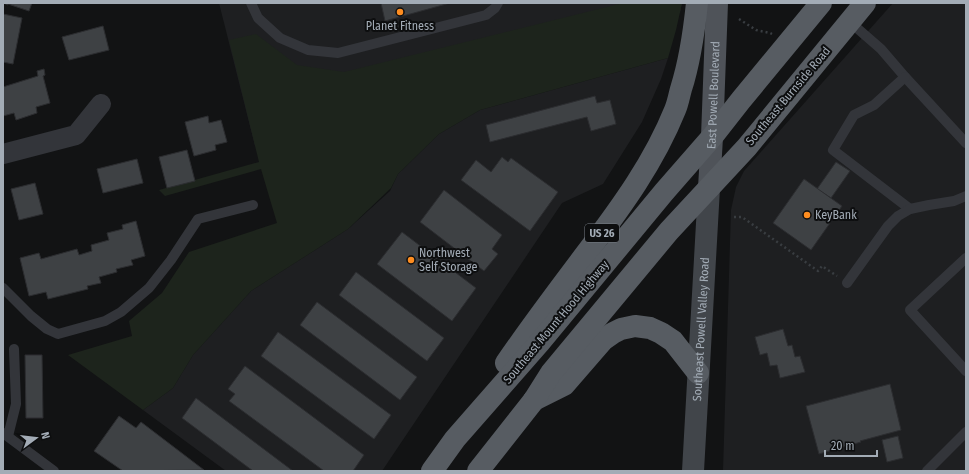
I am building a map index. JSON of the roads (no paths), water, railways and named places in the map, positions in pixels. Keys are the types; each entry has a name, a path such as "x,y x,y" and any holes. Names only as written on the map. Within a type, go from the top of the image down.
{"highway":[{"name":"US 26","path":"455,439 527,332 618,210 646,168 664,135 676,108 689,60 697,3"},
{"path":"712,137 821,3"},
{"name":"Southeast Burnside Road","path":"709,188 866,3"},
{"name":"Southeast Mount Hood Highway","path":"432,471 455,439 540,342 664,192 712,137"},
{"path":"478,471 534,400 551,373 669,231 709,188"},
{"path":"534,400 564,385 603,340 613,332 635,326 650,328 673,341 698,374"}],"main road":[{"name":"East Powell Boulevard","path":"709,188 717,3"},
{"name":"Southeast Powell Valley Road","path":"693,471 709,188"}],"street":[{"path":"3,154 76,135 101,104"}],"lane":[{"path":"250,3 258,18 280,38 308,50 338,53 486,15 495,8 498,3"},
{"path":"850,22 881,49 966,143"},
{"path":"905,77 874,105 854,115 833,150 910,209"},
{"path":"847,284 888,226 898,216 910,209 929,204 954,201 966,196"},
{"path":"3,288 31,316 47,329 58,334 105,321 121,312 149,288 171,260 198,219 253,205"},
{"path":"966,258 910,310 966,371"},
{"path":"14,349 16,404 5,435 54,471"},
{"path":"927,471 966,432"}],"place":[{"name":"Planet Fitness","path":"400,12"},
{"name":"KeyBank","path":"807,215"},
{"name":"Northwest Self Storage","path":"411,260"}]}
